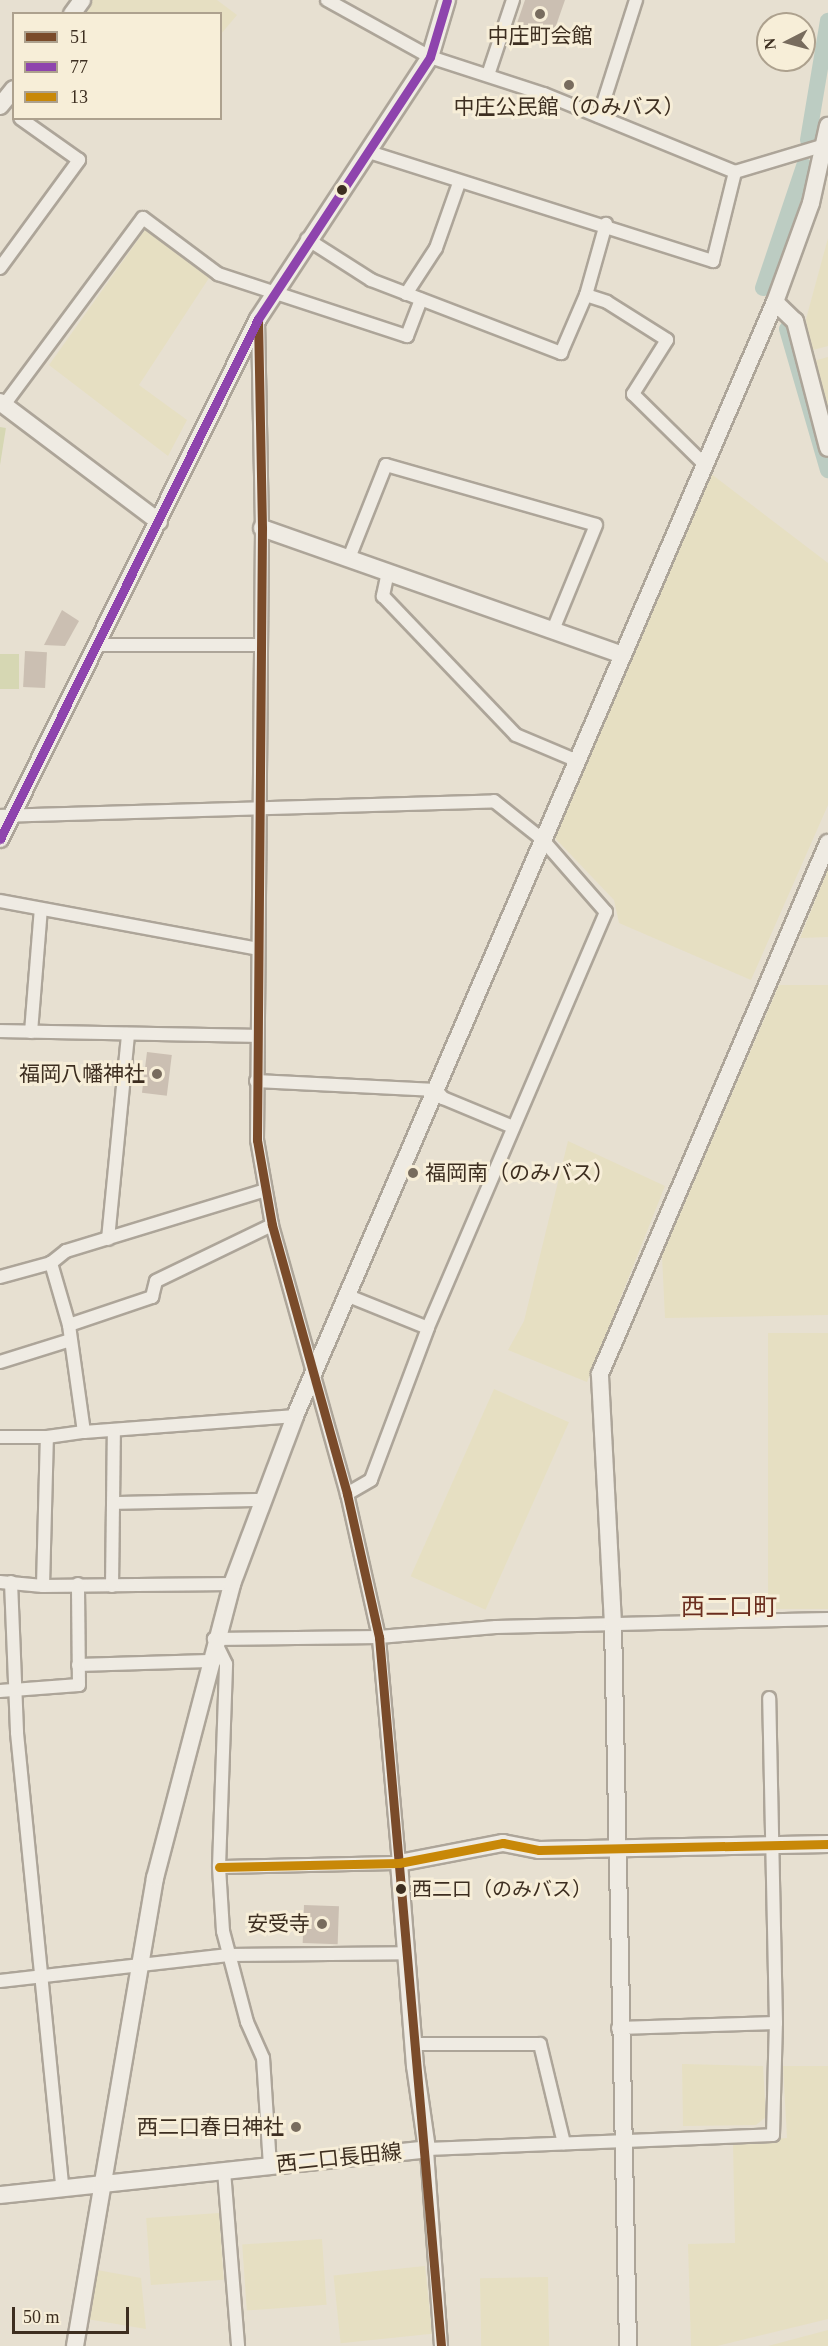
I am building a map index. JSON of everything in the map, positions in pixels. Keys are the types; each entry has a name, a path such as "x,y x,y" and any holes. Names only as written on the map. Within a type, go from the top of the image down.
{"street":[{"path":"327,0 430,57 488,75 599,116 735,172 826,145"},
{"path":"0,839 5,817 97,645 258,319 307,239 369,152 430,57 447,0"},
{"path":"488,75 513,0"},
{"path":"599,116 636,0"},
{"path":"0,105 12,91"},
{"path":"0,268 79,160 23,120"},
{"path":"75,2346 138,1968 214,1639 232,1584 261,1500 346,1294 436,1090 620,654 775,302 811,203 826,145 828,126"},
{"path":"369,152 459,183 606,224 713,261 735,172"},
{"path":"406,294 436,248 459,183"},
{"path":"159,522 2,404 143,218 218,274 407,336 421,300"},
{"path":"307,239 371,280 561,353 586,295 606,224"},
{"path":"586,295 607,302 668,340 633,394 703,463"},
{"path":"775,302 795,321 828,448"},
{"path":"258,319 262,528 256,1140 272,1225 311,1379 347,1494 379,1637 399,1863"},
{"path":"349,558 386,465 596,525 553,630"},
{"path":"262,528 620,654"},
{"path":"388,572 383,597 516,735 575,760"},
{"path":"97,645 261,645"},
{"path":"5,817 261,811 494,801 542,839 606,912 428,1328 371,1480 347,1494"},
{"path":"628,2346 618,2028 613,1624 600,1374 828,843"},
{"path":"0,901 258,949"},
{"path":"31,1032 41,909"},
{"path":"0,1031 256,1036"},
{"path":"108,1239 128,1034"},
{"path":"256,1081 436,1090 443,1098 513,1127"},
{"path":"0,1277 51,1263 66,1251 265,1190"},
{"path":"69,1324 152,1297 156,1281 272,1225"},
{"path":"51,1263 69,1324 84,1432"},
{"path":"346,1294 428,1328"},
{"path":"0,1362 70,1340"},
{"path":"0,1437 47,1437 84,1432 114,1432 295,1416"},
{"path":"112,1586 114,1432"},
{"path":"43,1586 47,1437"},
{"path":"113,1503 261,1500"},
{"path":"62,2187 39,1977 5,1582 43,1586 232,1584"},
{"path":"0,1691 79,1685 78,1584"},
{"path":"214,1639 379,1637 613,1624 828,1619"},
{"path":"214,1639 226,1664 219,1867 223,1931 247,2022 263,2058 270,2166"},
{"path":"78,1665 209,1661"},
{"path":"441,2346 427,2149 773,2135 776,2024 768,1698"},
{"path":"219,1867 399,1863 503,1843 539,1850 828,1844"},
{"name":"西二口長田線","path":"0,2195 427,2149 413,2044 399,1863"},
{"path":"0,1981 138,1968 229,1955 406,1953"},
{"path":"618,2028 776,2024"},
{"path":"413,2044 540,2044 564,2143"},
{"path":"224,2171 238,2346"}],"shaded area":[{"path":"91,0 217,0 237,15 222,33 222,12 82,12"},
{"path":"145,230 209,278 139,385 187,420 168,456 49,365"},
{"path":"828,238 828,346 809,351 806,319"},
{"path":"828,357 828,424 810,362"},
{"path":"710,473 828,563 828,805 751,980 619,923 614,900 553,836"},
{"path":"828,869 828,937 800,938"},
{"path":"779,985 828,985 828,1315 665,1318 662,1256"},
{"path":"568,1141 665,1186 587,1382 508,1350 524,1321"},
{"path":"768,1333 828,1333 828,1609 768,1609"},
{"path":"494,1389 569,1422 486,1610 411,1576"},
{"path":"682,2064 763,2066 766,2117 756,2125 683,2126"},
{"path":"783,2066 828,2066 828,2319 717,2346 691,2346 688,2244 735,2243 733,2142 787,2138"},
{"path":"219,2213 224,2280 151,2285 146,2218"},
{"path":"322,2239 327,2305 247,2310 242,2245"},
{"path":"425,2266 432,2334 341,2343 334,2276"},
{"path":"97,2270 141,2278 146,2329 87,2319"},
{"path":"548,2277 549,2346 481,2346 480,2278"},
{"path":"828,2330 828,2346 768,2346"}],"green space":[{"path":"0,427 6,428 0,465"},
{"path":"0,654 19,654 19,689 0,689"}],"building":[{"name":"中庄町会館","path":"525,0 565,0 551,40 515,29"},
{"path":"62,610 79,621 65,646 44,645"},
{"path":"25,651 47,652 45,688 23,687"},
{"name":"福岡八幡神社","path":"147,1052 172,1055 167,1096 142,1093"},
{"name":"安受寺","path":"304,1905 339,1906 338,1944 303,1943"}],"waterway":[{"path":"808,140 828,21"},
{"path":"763,288 804,166"},
{"path":"787,329 828,470"}],"transit line":[{"name":"77","path":"0,839 258,319 430,57 447,0"},
{"name":"51","path":"258,319 262,528 257,1140 272,1225 347,1494 379,1637 441,2346"},
{"name":"13","path":"219,1867 399,1863 503,1843 539,1850 828,1844"}],"place":[{"name":"中庄町会館","path":"540,14"},
{"name":"中庄公民館（のみバス）","path":"569,85"},
{"name":"福岡八幡神社","path":"157,1074"},
{"name":"福岡南（のみバス）","path":"413,1173"},
{"name":"西二口（のみバス）","path":"401,1889"},
{"name":"安受寺","path":"322,1924"},
{"name":"西二口春日神社","path":"296,2127"}],"district":[{"name":"西二口町","path":"729,1608"}]}
